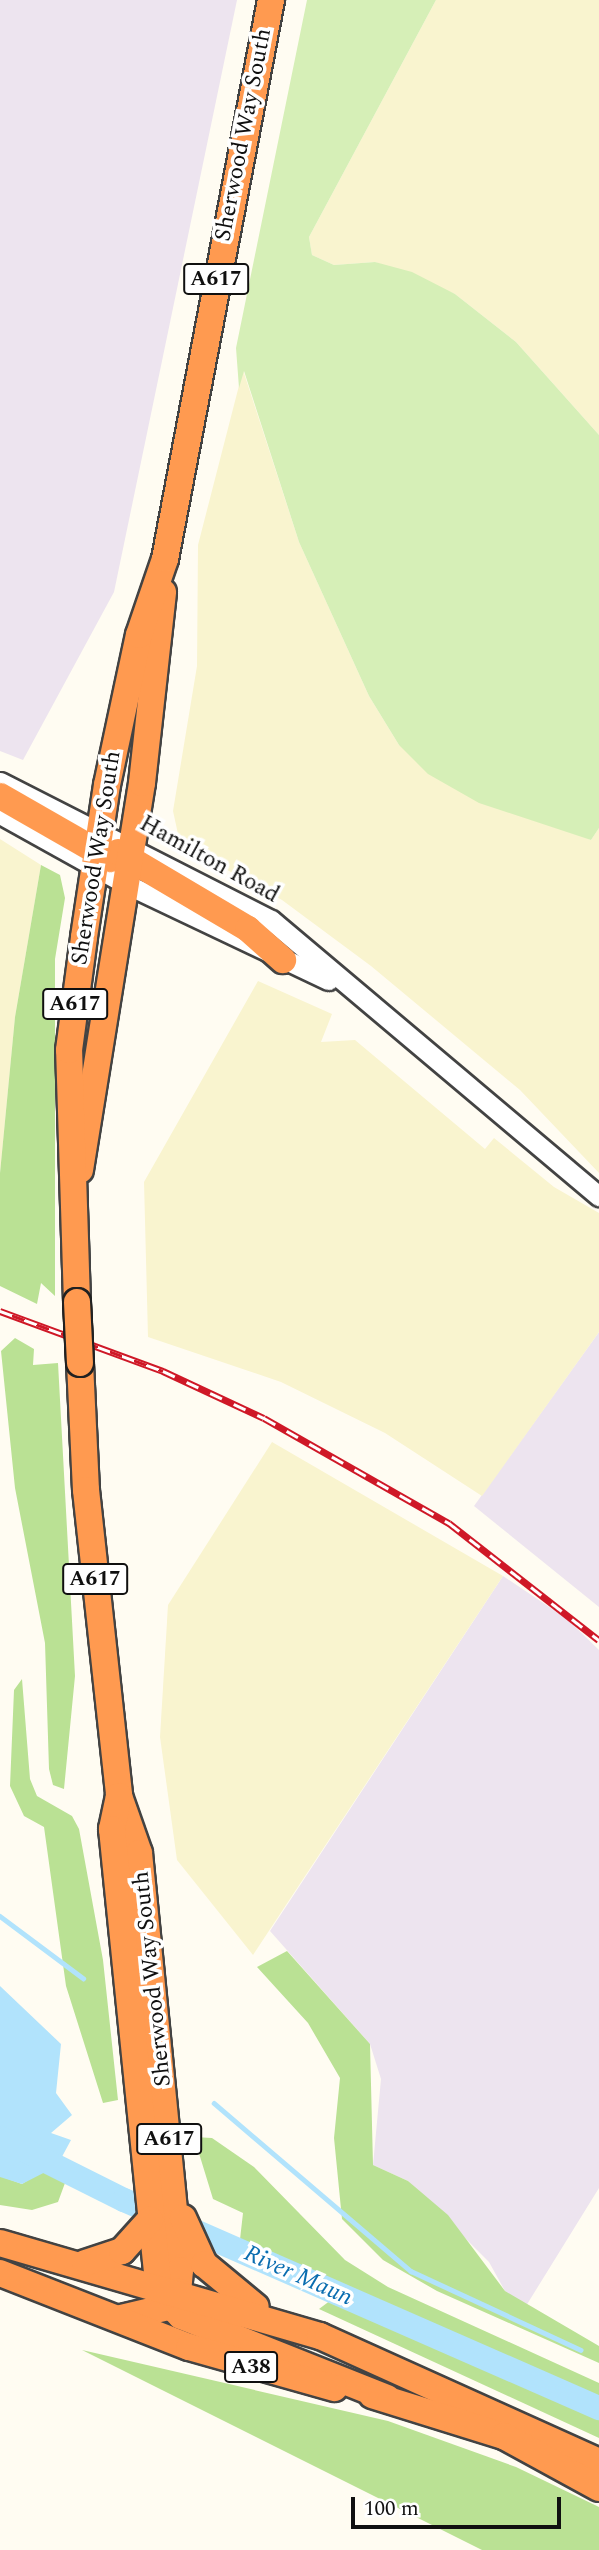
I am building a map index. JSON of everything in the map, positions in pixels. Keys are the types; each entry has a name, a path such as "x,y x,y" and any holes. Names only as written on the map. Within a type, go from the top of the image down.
{"highway":[{"name":"Sherwood Way South","path":"187,2247 174,2198 139,1853 119,1796 86,1490 74,1205 68,1142 80,1108 139,635 164,559 271,0"},
{"name":"Sherwood Way South","path":"74,1205 112,855 160,653 164,559"},
{"path":"0,796 248,929 283,960"},
{"name":"Sherwood Way South","path":"119,1796 112,1829 138,2082 149,2227 168,2294"},
{"path":"85,2263 122,2251 149,2227"},
{"name":"A38","path":"0,2243 85,2263 168,2294 274,2320 421,2379 599,2462"},
{"name":"A617","path":"168,2294 187,2247 217,2278 274,2320"},
{"name":"A38","path":"0,2273 239,2364 387,2398 504,2436 599,2488"},
{"path":"121,2318 168,2294 387,2398"}],"street":[{"name":"Hamilton Road","path":"0,782 112,855"},
{"name":"Hamilton Road","path":"0,814 112,855 271,920 342,986 599,1196"},
{"name":"Hamilton Road","path":"283,960 342,986"}],"shaded area":[{"path":"0,0 237,0 114,592 23,760 0,751"},
{"path":"436,0 599,0 599,435 516,342 455,294 375,262 334,265 312,255 309,237"},
{"path":"243,370 299,542 369,696 399,745 591,840 599,828 599,1173 520,1090 371,966 282,900 191,850 178,834 173,811 197,666 198,545"},
{"path":"0,839 41,865 15,1017 0,1173"},
{"path":"258,981 332,1014 321,1042 355,1040 485,1149 494,1138 554,1187 599,1213 599,1332 482,1496 385,1433 281,1382 148,1337 144,1182"},
{"path":"599,1332 599,1607 474,1506"},
{"path":"272,1442 503,1576 253,1955 177,1860 160,1737 168,1605"},
{"path":"503,1576 567,1619 599,1650 599,2188 526,2306 505,2291 489,2262 408,2181 373,2165 381,2079 370,2044 270,1931"}],"green space":[{"path":"307,0 436,0 309,237 312,255 334,265 375,262 412,272 455,294 516,342 599,435 599,828 591,840 479,803 428,774 399,745 369,696 299,542 244,371 239,388 236,348"},
{"path":"41,865 60,875 65,898 55,959 55,1296 41,1283 37,1304 0,1286 0,1173 15,1017"},
{"path":"15,1338 34,1349 33,1365 58,1363 75,1676 64,1789 53,1785 49,1769 45,1643 15,1488 1,1351"},
{"path":"22,1679 30,1779 37,1796 72,1816 79,1829 103,1960 118,2100 103,2103 66,1986 44,1827 24,1816 10,1786 14,1690"},
{"path":"287,1951 370,2044 373,2165 408,2181 448,2215 505,2291 599,2346 599,2363 437,2291 383,2260 342,2219 334,2138 340,2078 308,2023 257,1967"},
{"path":"194,2137 212,2138 254,2167 345,2260 388,2287 599,2383 599,2438 319,2309 335,2297 238,2257 243,2213 213,2199"},
{"path":"45,2169 65,2183 58,2202 32,2210 0,2205 0,2176 22,2184"},
{"path":"82,2350 388,2421 516,2467 599,2507 599,2550 482,2550"}],"water":[{"path":"0,1986 61,2044 56,2093 72,2115 51,2133 71,2140 57,2166 22,2184 0,2177"}],"waterway":[{"path":"0,1916 83,1978"},
{"path":"214,2103 411,2271 581,2350"},
{"name":"River Maun","path":"0,2138 124,2200 599,2408"}],"railway":[{"path":"0,1311 163,1371 264,1418 449,1523 599,1640"}]}
